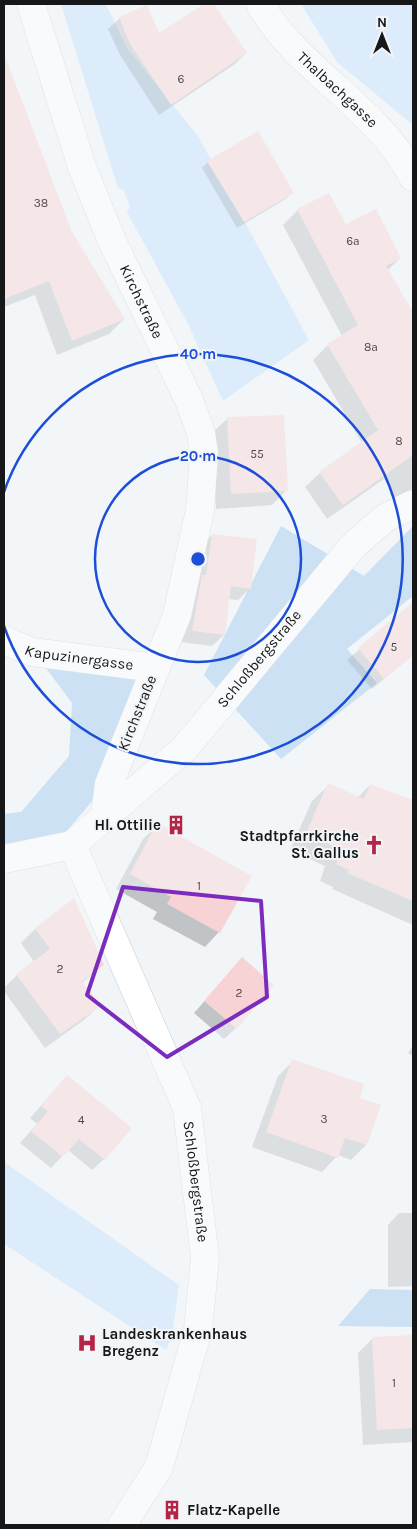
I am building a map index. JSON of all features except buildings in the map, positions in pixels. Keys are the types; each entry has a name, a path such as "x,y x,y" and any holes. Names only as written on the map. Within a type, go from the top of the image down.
{"street":[{"name":"Kirchstraße","path":"31,4 86,176 112,241 189,400 201,433 204,453 200,510 177,615 109,784 105,814"},
{"name":"Thalbachgasse","path":"260,4 289,43 381,133 406,162 413,177"},
{"name":"Schloßbergstraße","path":"105,814 184,749 353,546 385,518 413,504"},
{"name":"Kapuzinergasse","path":"4,640 32,652 156,668"},
{"path":"4,859 72,845 105,814"},
{"name":"Schloßbergstraße","path":"72,845 187,1108 205,1258 198,1329 159,1467 122,1525"}],"highlighted area":[{"path":"123,887 261,901 267,997 167,1057 87,995"}],"shaded area":[{"path":"61,4 106,4 127,48 198,136 309,340 223,401 188,324 127,212 130,206 123,189 118,188"},
{"path":"301,4 413,4 413,125 337,62"},
{"path":"281,526 364,576 413,526 413,596 347,649 377,683 281,759 204,675"},
{"path":"45,667 119,668 140,681 94,799 64,834 4,850 4,814 21,812 69,756 72,703"},
{"path":"4,1162 179,1285 172,1336 166,1350 4,1244"},
{"path":"370,1289 413,1290 413,1327 338,1326"}],"place":[{"name":"Hl. Ottilie","path":"176,825"},
{"name":"Stadtpfarrkirche St. Gallus","path":"374,845"},
{"name":"Landeskrankenhaus Bregenz","path":"87,1343"},
{"name":"Flatz-Kapelle","path":"172,1510"}]}
